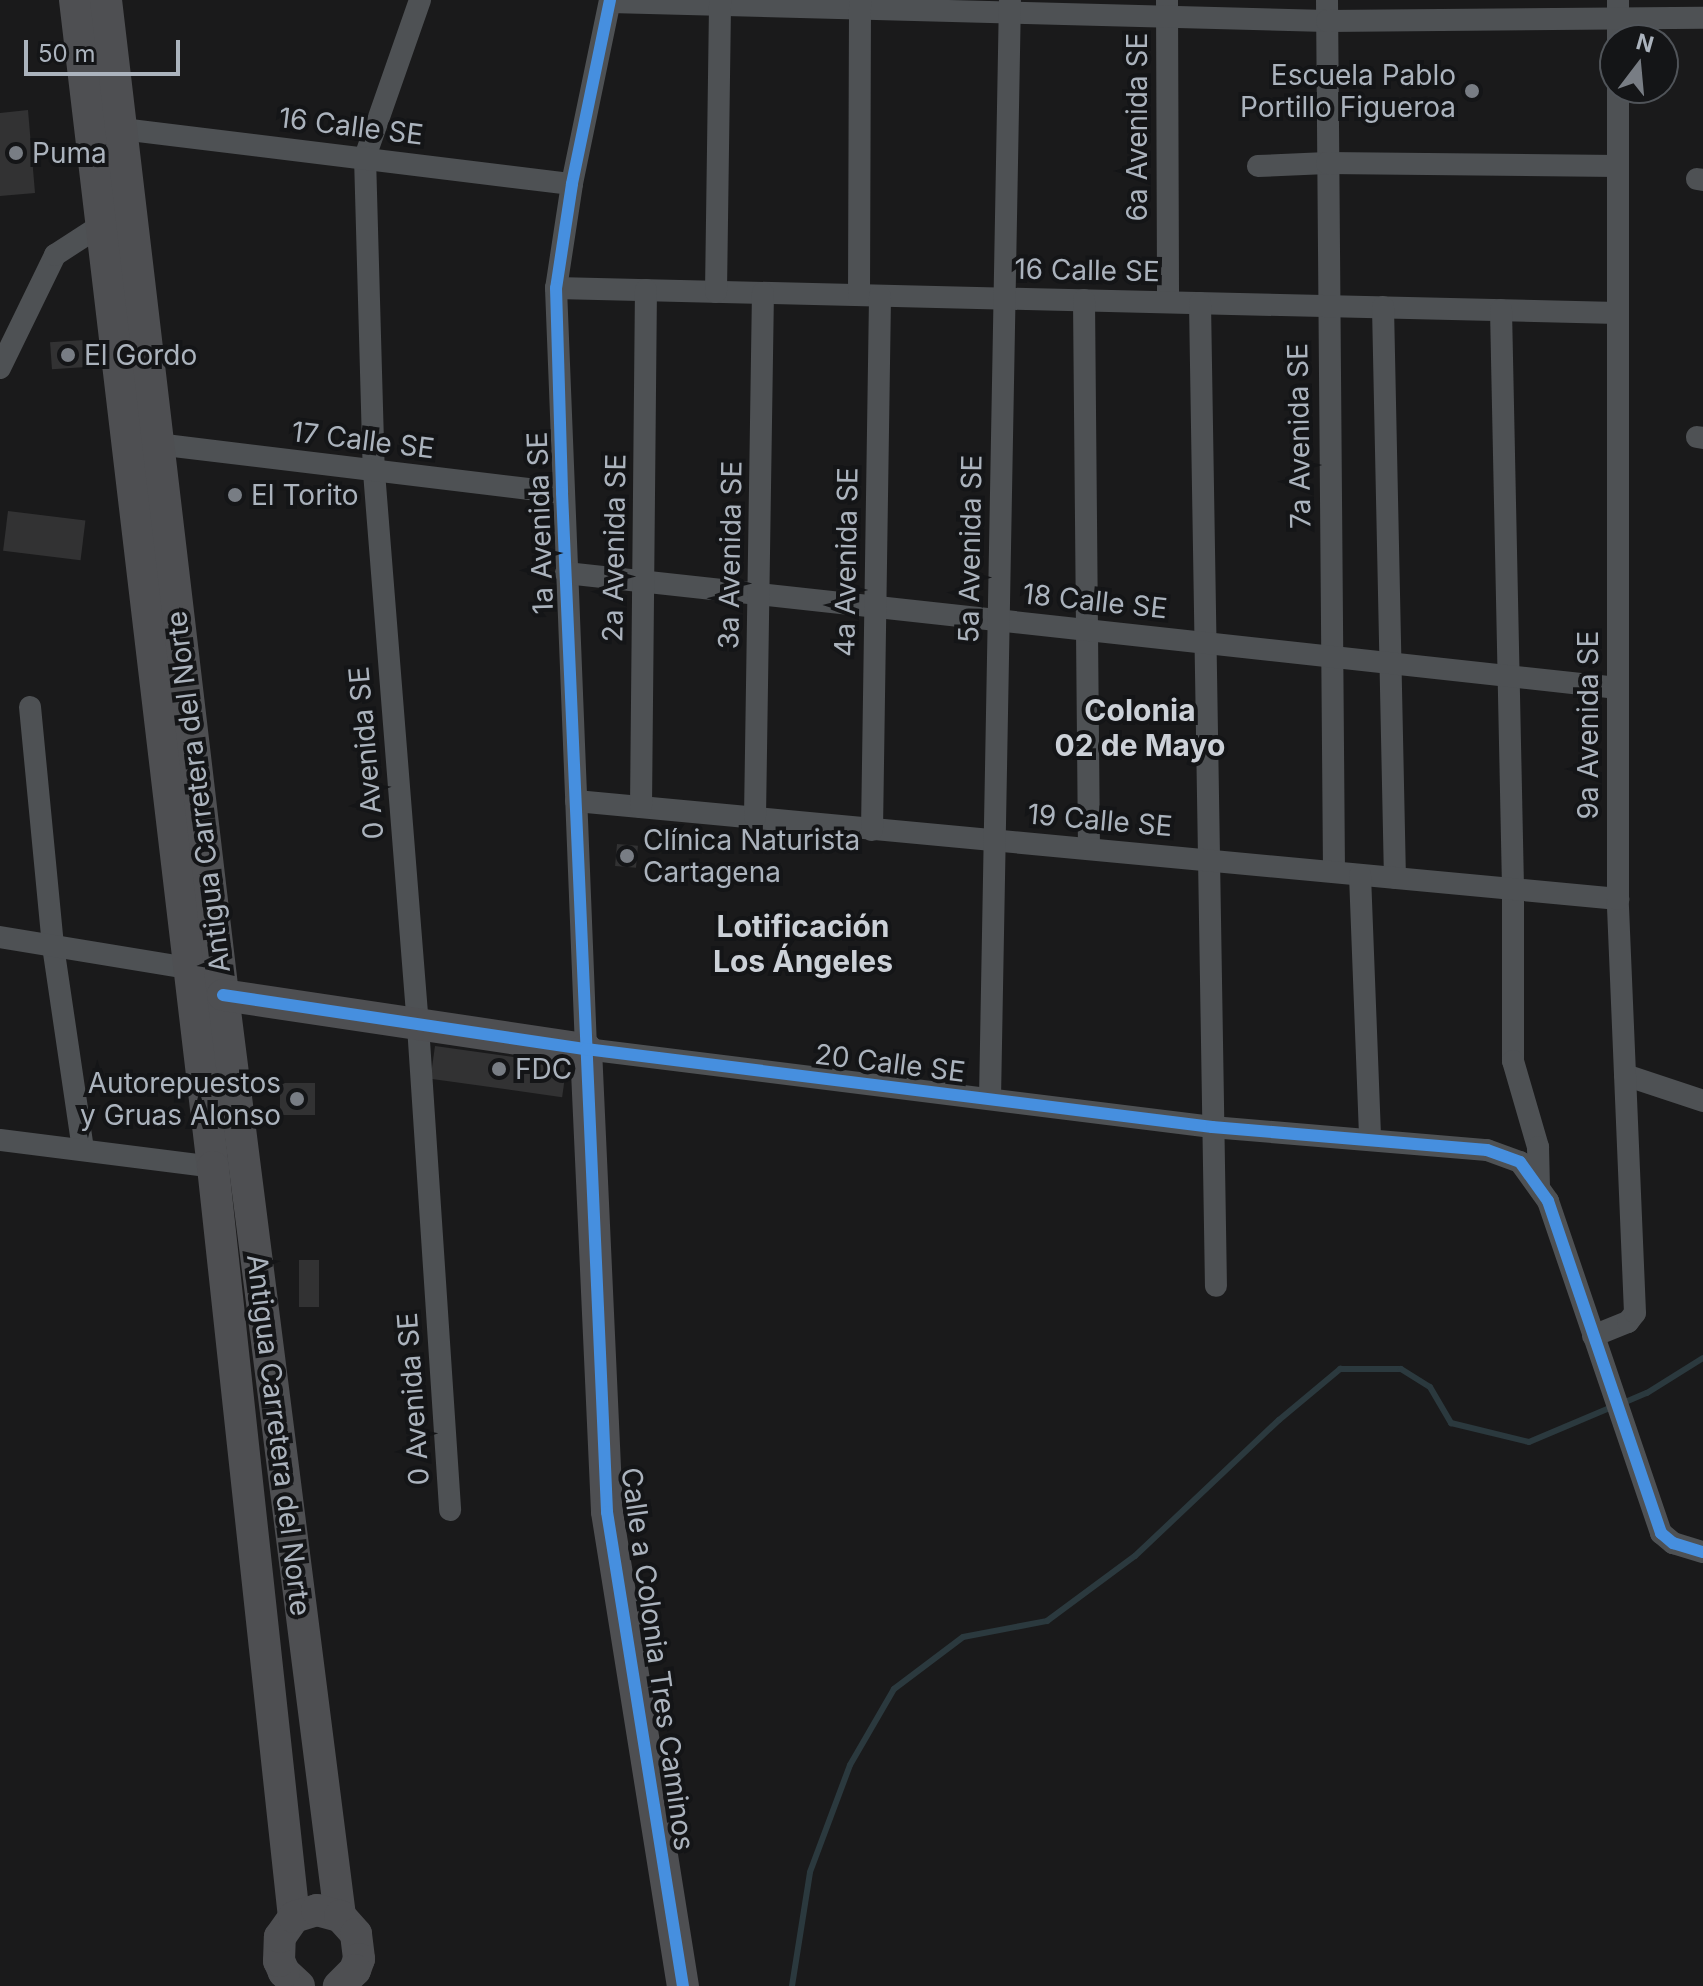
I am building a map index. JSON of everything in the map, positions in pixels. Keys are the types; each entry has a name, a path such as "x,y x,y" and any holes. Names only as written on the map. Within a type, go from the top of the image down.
{"main road":[{"name":"Antigua Carretera del Norte","path":"75,0 213,1167 294,1917"},
{"name":"Antigua Carretera del Norte","path":"106,0 223,995 340,1916"},
{"name":"20 Calle SE","path":"223,995 586,1049"},
{"name":"Calle a Colonia Tres Caminos","path":"586,1049 607,1512 683,1986"},
{"path":"299,1986 284,1972 278,1949 280,1937 294,1917 317,1910 340,1916 349,1924 359,1946 359,1959 344,1984"}],"street":[{"name":"0 Avenida SE","path":"420,0 365,157 374,472 418,1026 450,1510"},
{"path":"610,1 1010,8 1462,10 1618,19 1703,18"},
{"name":"1a Avenida SE","path":"586,1049 556,288 572,184 610,1"},
{"path":"716,292 720,3"},
{"name":"4a Avenida SE","path":"860,5 870,295 874,606 872,830"},
{"name":"5a Avenida SE","path":"990,1099 1010,8"},
{"name":"6a Avenida SE","path":"1167,9 1168,302"},
{"name":"7a Avenida SE","path":"1327,10 1334,872"},
{"name":"9a Avenida SE","path":"1593,1336 1628,1322 1635,1313 1618,899 1618,104"},
{"name":"16 Calle SE","path":"122,129 572,184"},
{"path":"1258,166 1327,163 1618,166"},
{"path":"0,368 55,255 103,224"},
{"name":"16 Calle SE","path":"556,288 1618,313"},
{"name":"2a Avenida SE","path":"641,807 646,290"},
{"name":"3a Avenida SE","path":"755,817 763,293"},
{"path":"1084,300 1089,849"},
{"path":"1200,303 1216,1286"},
{"path":"1383,307 1395,878"},
{"path":"1501,310 1506,676 1513,889 1513,1061 1538,1147 1539,1188 1548,1201 1661,1533 1673,1543 1703,1552"},
{"name":"17 Calle SE","path":"157,444 562,493"},
{"name":"18 Calle SE","path":"566,573 1618,688"},
{"path":"30,707 53,946 83,1150"},
{"name":"19 Calle SE","path":"576,801 1618,899"},
{"path":"1360,875 1370,1140"},
{"path":"0,937 188,968"},
{"name":"20 Calle SE","path":"586,1049 1212,1127 1487,1150 1520,1162 1539,1188"},
{"path":"1625,1075 1703,1101"},
{"path":"0,1140 213,1167"}],"building":[{"name":"Puma","path":"28,110 35,193 0,196 0,113"},
{"name":"El Gordo","path":"84,340 86,367 52,369 50,342"},
{"path":"8,511 85,521 81,560 3,551"},
{"name":"Clínica Naturista Cartagena","path":"617,844 638,846 636,868 615,866"},
{"name":"FDC","path":"435,1046 567,1065 562,1097 430,1079"},
{"name":"Autorepuestos y Gruas Alonso","path":"280,1083 315,1083 315,1115 280,1115"},
{"path":"299,1260 319,1260 319,1307 299,1307"}],"waterway":[{"path":"1623,1403 1647,1393 1703,1358"},
{"path":"792,1986 810,1872 850,1765 894,1689 963,1637 1047,1621 1135,1556 1279,1420 1340,1369 1401,1369 1430,1387 1451,1423 1529,1442 1612,1407"}],"cycle path":[{"path":"610,0 572,184 556,288 562,493 607,1512 683,1986"},
{"path":"223,995 586,1049 1212,1127 1487,1150 1520,1162 1548,1201 1661,1533 1673,1543 1703,1552"}],"place":[{"name":"Escuela Pablo Portillo Figueroa","path":"1472,91"},
{"name":"Puma","path":"16,153"},
{"name":"El Gordo","path":"68,355"},
{"name":"El Torito","path":"235,495"},
{"name":"Clínica Naturista Cartagena","path":"627,856"},
{"name":"FDC","path":"499,1069"},
{"name":"Autorepuestos y Gruas Alonso","path":"297,1099"}],"district":[{"name":"Colonia 02 de Mayo","path":"1140,727"},
{"name":"Lotificación Los Ángeles","path":"803,943"}]}
